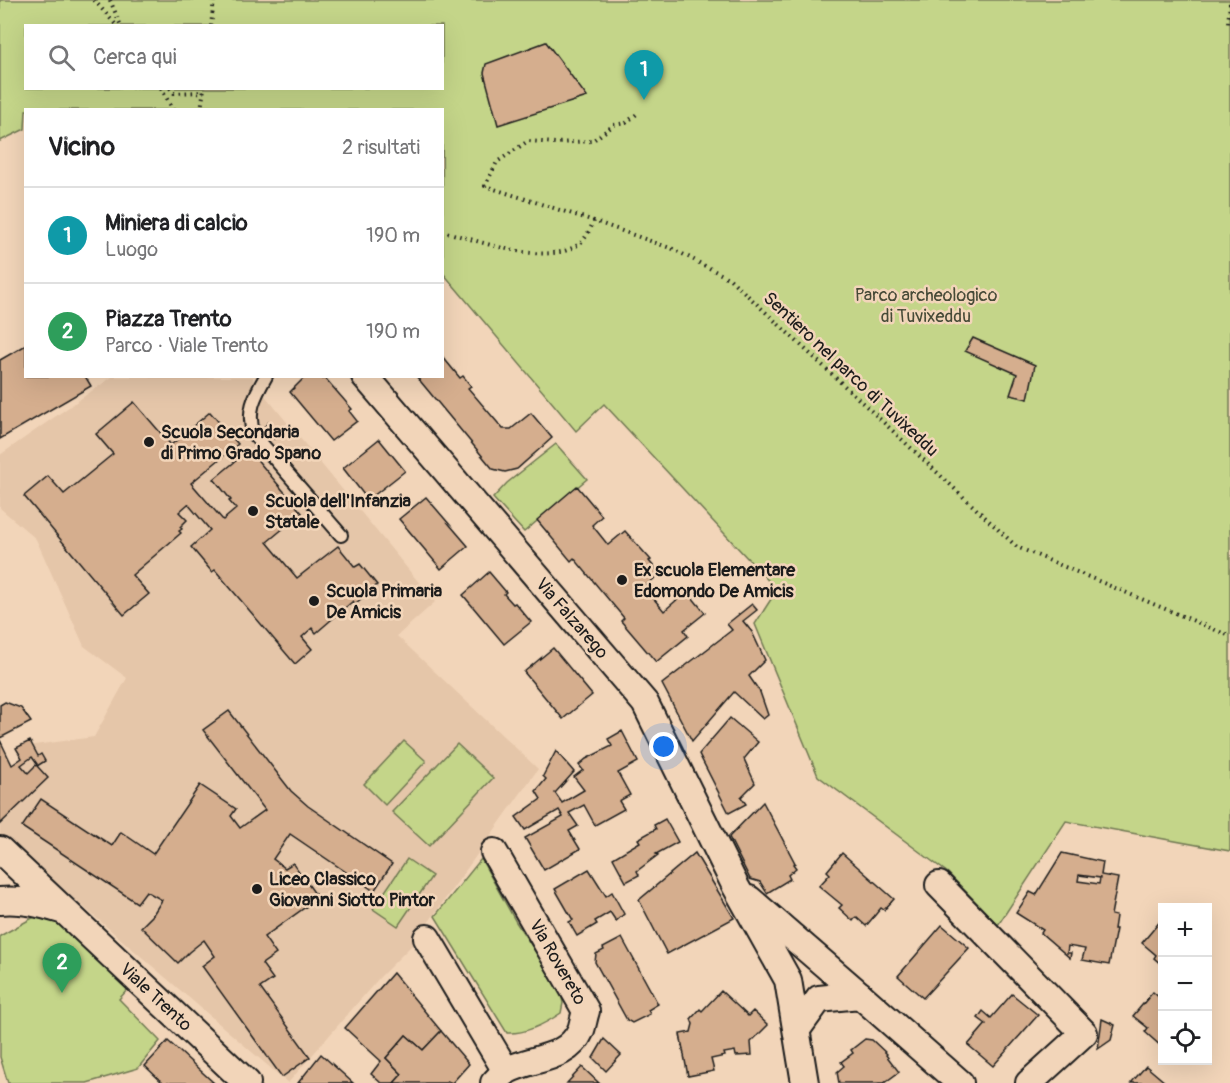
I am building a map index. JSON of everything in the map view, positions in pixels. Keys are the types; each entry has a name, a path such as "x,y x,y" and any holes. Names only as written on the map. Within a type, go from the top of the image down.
{"street":[{"name":"Via Falzarego","path":"367,378 645,703 736,887 788,980 806,1083"},
{"name":"Via Rovereto","path":"426,938 500,1077 524,1064 552,1056 570,1045 580,1031 586,1011 494,852"},
{"name":"Viale Trento","path":"2,857 66,912 247,1083"},
{"path":"939,885 1084,1033 1029,1083"},
{"name":"Via Falzarego","path":"736,887 960,1083"},
{"name":"Viale Trento","path":"0,902 11,900 36,903 66,912"},
{"path":"798,1028 819,999 860,995"}],"lane":[{"path":"265,378 253,399 250,424 254,435 341,535"}],"path":[{"path":"94,0 117,24"},
{"path":"110,0 118,24"},
{"path":"211,24 214,0"},
{"path":"1230,3 1228,23 1230,25"},
{"path":"162,90 172,108"},
{"path":"172,90 174,93 204,90 201,108"},
{"name":"Sentiero nel parco di Tuvixeddu","path":"639,113 626,123 614,125 592,141 556,143 528,141 497,162 485,186 673,249 730,279 1017,547 1230,636"},
{"path":"444,232 521,251 550,254 578,245 594,221"}],"shaded area":[{"path":"111,378 253,378 253,381 435,602 397,636 538,769 413,944 380,977 288,1083 0,835 0,787 34,745 94,737 127,678 84,646 36,539 0,508 0,455"}],"green space":[{"name":"Parco archeologico di Tuvixeddu","path":"0,0 1230,0 1230,851 1066,821 998,925 948,873 818,776 755,624 777,590 604,404 576,431 444,274 444,108 24,108 24,129 0,141"},
{"path":"556,444 587,479 524,532 493,498 507,483"},
{"path":"404,741 426,761 385,805 364,784"},
{"path":"457,744 493,778 429,846 392,812"},
{"path":"407,859 432,876 398,926 373,909"},
{"path":"481,859 516,922 560,989 563,1003 561,1013 521,1032 507,1033 435,916"},
{"path":"45,911 129,988 119,999 160,1041 138,1068 87,1083 8,1083 0,1057 0,936"}],"building":[{"path":"546,42 587,97 498,125 484,73 486,64"},
{"path":"973,338 1035,365 1028,399 1010,395 1017,374 965,351"},
{"path":"24,346 24,378 86,378 91,386 0,439 0,360"},
{"path":"444,358 460,378 463,376 471,386 468,388 503,429 511,429 531,413 552,438 517,469 505,472 493,469 418,378 444,378"},
{"path":"304,378 325,378 352,409 349,411 357,421 331,441 290,392"},
{"path":"134,402 171,445 210,412 238,444 191,483 223,520 236,509 214,479 249,450 302,513 267,542 297,578 338,546 355,567 360,564 377,585 355,604 353,601 316,633 312,628 302,637 312,649 295,664 215,570 212,572 191,547 210,530 188,504 179,512 187,520 180,527 181,533 132,575 149,594 124,615 24,496 48,476 64,494 113,454 96,434"},
{"path":"269,422 280,434 274,439 264,427"},
{"path":"379,439 405,471 368,500 343,468"},
{"name":"Ex scuola Elementare Edomondo De Amicis","path":"577,486 602,516 592,525 608,545 625,531 651,560 649,561 660,574 644,587 664,611 687,591 705,613 684,630 688,636 656,662 621,621 624,618 574,558 571,561 537,520"},
{"path":"426,497 468,546 441,569 399,519"},
{"path":"489,572 506,592 504,594 531,622 504,644 463,595"},
{"path":"752,604 757,610 743,621 752,632 765,660 749,676 760,692 768,715 763,719 734,692 692,741 662,684 732,630 727,624"},
{"path":"553,648 592,695 563,719 524,672"},
{"path":"5,702 21,708 31,722 0,738 0,705"},
{"path":"229,711 291,791 308,806 392,864 374,891 290,834 273,859 285,868 293,863 318,898 264,937 276,954 262,964 273,979 260,988 310,1057 282,1077 202,966 215,956 204,940 178,963 141,927 152,916 162,900 146,891 137,903 22,827 41,799 112,846 121,832 153,854 200,785 236,809 231,816 240,828 265,810 203,730"},
{"path":"730,718 758,742 744,759 755,783 741,797 746,804 729,813 699,754"},
{"path":"622,731 638,762 618,773 630,795 619,801 624,809 595,825 584,805 569,813 578,826 569,831 580,849 544,870 525,838 563,817 559,810 525,830 516,817 541,799 536,791 546,779 543,776 556,751 574,772 555,793 562,803 584,790 574,777 583,770 579,765 612,746 608,739"},
{"path":"0,740 12,765 22,758 16,748 30,741 38,756 41,754 45,761 37,766 48,778 0,824","holes":["32,757 37,764 28,773 21,765"]},
{"path":"763,802 796,868 788,875 790,879 767,893 760,882 750,879 729,837"},
{"path":"665,819 678,842 656,854 658,855 637,871 639,875 626,882 613,858 640,842 638,839 656,829 654,825"},
{"path":"695,853 734,918 667,954 639,900"},
{"path":"842,853 894,899 884,910 881,908 866,926 856,917 853,921 839,908 842,905 819,886 830,874 827,871"},
{"path":"1062,853 1103,862 1101,875 1118,878 1111,915 1116,916 1114,929 1116,929 1109,965 1082,960 1085,949 1068,946 1067,953 1071,953 1070,958 1041,933 1043,930 1016,913 1030,892 1036,895","holes":["1079,875 1100,878 1099,884 1078,881"]},
{"path":"589,869 606,896 612,892 624,914 616,921 610,912 595,921 597,924 577,936 569,922 573,920 555,889"},
{"path":"1158,924 1158,962 1154,958 1156,955 1142,943"},
{"path":"942,925 969,948 923,998 898,976"},
{"path":"622,938 658,1004 648,1010 650,1014 632,1023 627,1020 595,962 596,954"},
{"path":"393,973 441,1031 423,1050 406,1035 386,1058 402,1074 394,1083 381,1083 371,1074 381,1061 345,1028"},
{"path":"721,991 748,1016 753,1011 768,1025 751,1042 752,1055 736,1056 735,1051 724,1053 725,1056 711,1059 714,1071 688,1076 680,1034 691,1032 693,1024 691,1019"},
{"path":"1153,992 1158,996 1158,1043 1145,1032 1148,1028 1133,1016"},
{"path":"1012,994 1038,1015 993,1066 968,1045 986,1024 978,1018 983,1011 991,1018"},
{"path":"1102,1019 1115,1025 1111,1040 1098,1049"},
{"path":"441,1031 469,1064 452,1083 447,1081 445,1083 394,1083 402,1074 386,1058 406,1035 423,1050"},
{"path":"604,1039 621,1055 606,1071 593,1058"},
{"path":"865,1039 872,1040 887,1054 899,1072 884,1083 839,1083 837,1072 844,1066 841,1062 853,1053 851,1050"},
{"path":"168,1041 214,1083 163,1083 145,1066"},
{"path":"321,1054 353,1083 298,1083"},
{"path":"1146,1066 1166,1083 1131,1083"},
{"path":"582,1067 599,1083 567,1083"}],"place":[{"name":"Miniera di calcio","path":"644,100"},
{"name":"Scuola Secondaria di Primo Grado Spano","path":"149,442"},
{"name":"Scuola dell'Infanzia Statale","path":"253,511"},
{"name":"Ex scuola Elementare Edomondo De Amicis","path":"622,580"},
{"name":"Scuola Primaria De Amicis","path":"314,601"},
{"name":"Liceo Classico Giovanni Siotto Pintor","path":"257,889"},
{"name":"Piazza Trento","path":"62,993"}]}
